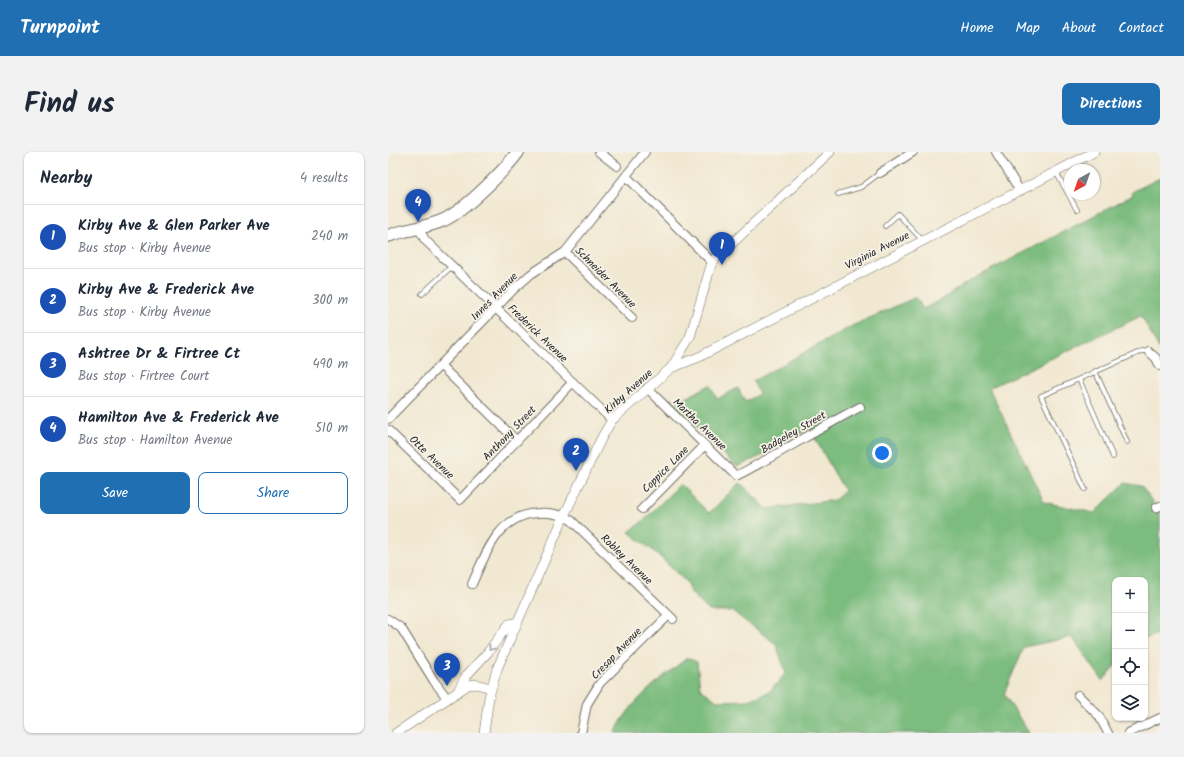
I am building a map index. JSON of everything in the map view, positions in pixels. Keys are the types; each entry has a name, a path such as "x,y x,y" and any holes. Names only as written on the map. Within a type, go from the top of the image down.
{"main road":[{"path":"388,236 441,220 453,214 490,182 518,152"}],"street":[{"path":"599,152 617,166"},
{"name":"Innes Avenue","path":"388,419 531,274 565,252 645,152"},
{"path":"626,176 712,262 830,152"},
{"path":"880,173 913,152"},
{"path":"996,152 1020,191"},
{"name":"Virginia Avenue","path":"671,368 699,357 1094,152"},
{"name":"Frederick Avenue","path":"418,227 425,240 612,420"},
{"name":"Schneider Avenue","path":"565,252 632,318"},
{"name":"Kirby Avenue","path":"484,733 491,688 497,669 564,516 602,437 612,420 671,368 690,336 712,262"},
{"path":"1148,351 1156,358 1160,366"},
{"path":"441,366 517,441"},
{"name":"Anthony Street","path":"460,500 573,382"},
{"name":"Martha Avenue","path":"647,388 736,476"},
{"name":"Badgeley Street","path":"736,476 778,455 811,433 860,407"},
{"name":"Otte Avenue","path":"388,430 460,500"},
{"name":"Coppice Lane","path":"642,509 705,445"},
{"path":"472,584 490,545 506,524 517,517 531,513 544,512 564,516"},
{"name":"Robley Avenue","path":"564,516 571,520 671,617"},
{"name":"Cresap Avenue","path":"581,733 587,704 600,683 671,617"},
{"path":"388,619 401,628 434,681 447,698"},
{"path":"459,689 466,676 488,652 509,624 517,622"},
{"path":"396,733 459,689 468,685 476,684 491,688"},
{"path":"1078,696 1099,716 1108,733"},
{"path":"1128,733 1160,718"}],"lane":[{"path":"1056,172 1077,210"},
{"path":"838,194 861,187 880,173"},
{"path":"885,226 898,214 922,241"},
{"path":"422,294 452,266"},
{"path":"1085,489 1041,396 1142,351 1148,351"},
{"path":"1095,371 1127,442"},
{"path":"1079,379 1113,457"}],"green space":[{"path":"1160,178 1160,350 1141,316 989,388 1044,502 1094,513 1125,483 1141,486 1160,512 1160,633 1148,638 1148,577 1112,577 1112,670 1103,681 1072,637 1024,647 1004,694 1029,733 615,733 628,711 637,701 656,683 687,658 697,662 700,688 717,701 748,700 769,692 786,673 776,644 732,611 709,611 690,592 686,582 656,553 629,532 643,521 680,484 709,513 736,486 741,483 767,509 835,500 844,490 809,428 772,451 737,467 673,405 710,385 717,399 738,388 745,402 759,394 753,381 852,326 916,297 923,309 944,298 968,282 1133,195 1132,192"}],"place":[{"name":"Hamilton Ave & Frederick Ave","path":"418,222"},
{"name":"Kirby Ave & Glen Parker Ave","path":"722,265"},
{"name":"Kirby Ave & Frederick Ave","path":"576,471"},
{"name":"Ashtree Dr & Firtree Ct","path":"447,686"}]}
